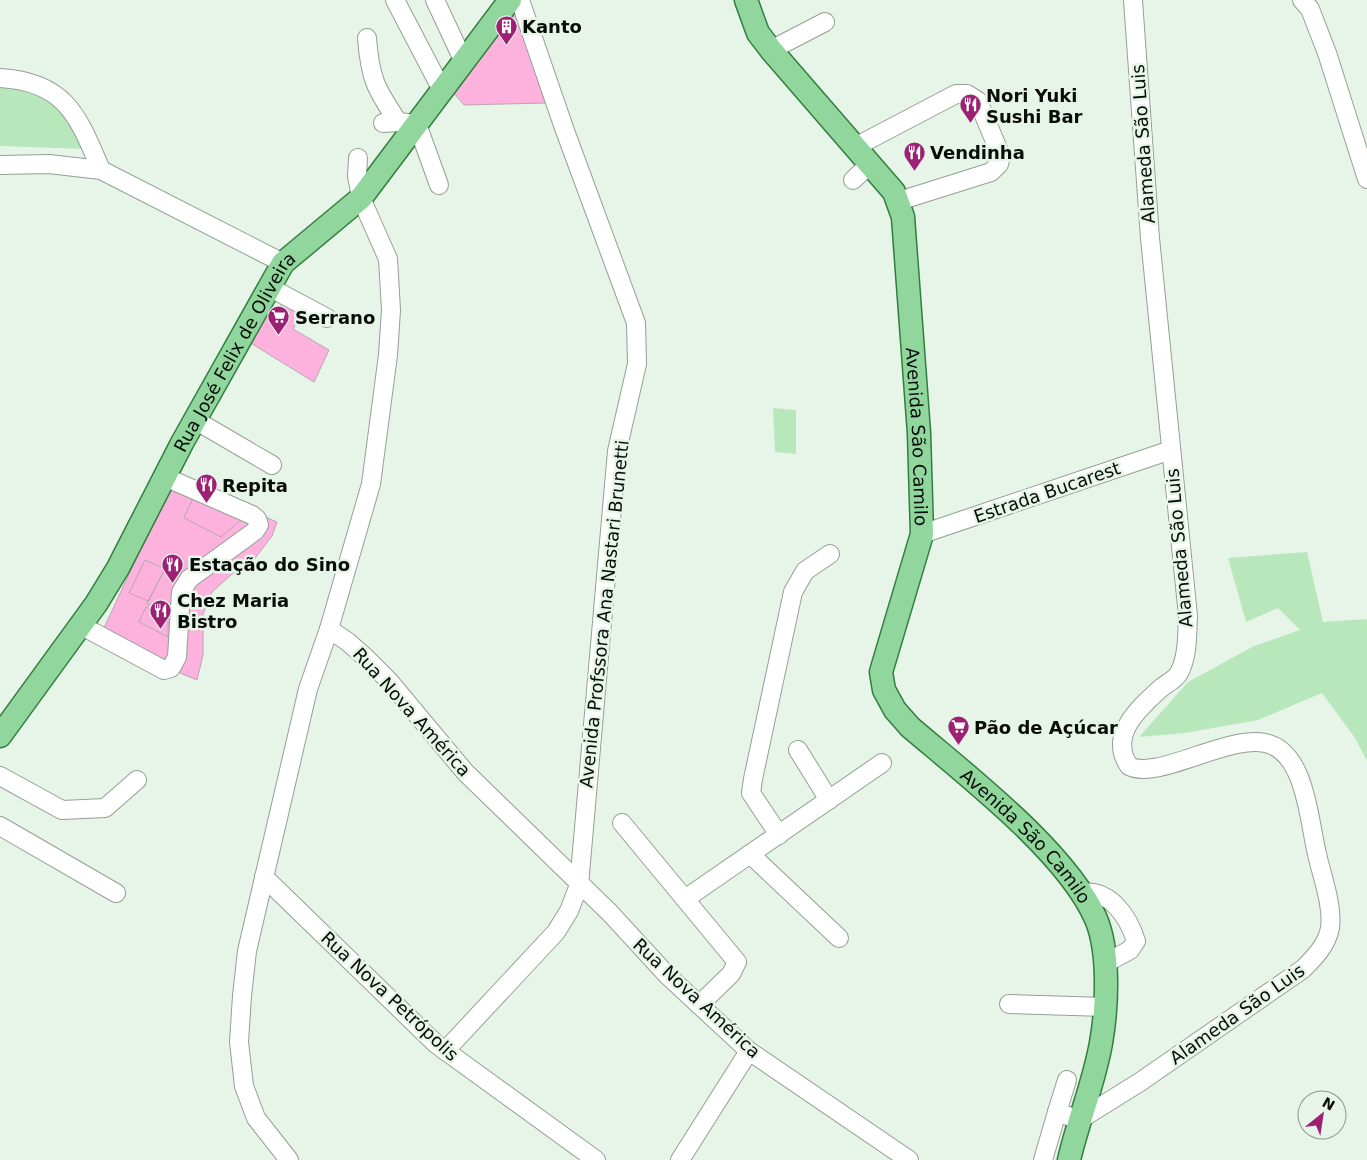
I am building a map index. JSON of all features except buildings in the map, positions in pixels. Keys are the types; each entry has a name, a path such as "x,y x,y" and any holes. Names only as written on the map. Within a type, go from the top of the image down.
{"main road":[{"name":"Rua José Felix de Oliveira","path":"0,736 82,626 118,568 194,420 283,263 361,198 399,123 442,90 510,0"},
{"path":"746,0 758,34 770,50 855,146 900,201"},
{"name":"Avenida São Camilo","path":"900,201 908,256 922,534 885,654 882,672 884,690 896,710 910,727 1028,832 1062,867 1081,893 1097,921 1102,942 1106,1006 1095,1069 1068,1160"}],"street":[{"path":"394,0 442,90"},
{"path":"435,0 464,62"},
{"name":"Avenida Profssora Ana Nastari Brunetti","path":"445,1051 556,932 569,911 579,885 617,451 636,364 636,324 564,128 520,0"},
{"name":"Alameda São Luis","path":"1079,1120 1140,1082 1303,969 1316,956 1330,928 1328,900 1303,788 1292,764 1275,747 1262,742 1238,744 1188,757 1156,769 1146,770 1134,769 1125,760 1122,740 1124,730 1142,707 1177,677 1186,651 1188,616 1150,238 1132,0"},
{"path":"1302,0 1310,9 1327,53 1367,179"},
{"path":"770,50 825,22"},
{"path":"367,38 370,70 379,94 439,185"},
{"path":"0,78 31,83 54,92 76,115 101,170"},
{"path":"855,146 956,94 968,94 978,101 1001,156 999,164 991,172 900,201"},
{"path":"288,1160 256,1118 244,1086 239,1042 247,950 308,689 329,629 370,484 388,355 391,310 388,259 361,198 357,176 358,158"},
{"path":"0,165 49,164 101,170 283,263"},
{"path":"853,180 870,164"},
{"path":"269,287 326,318"},
{"path":"194,420 272,465"},
{"name":"Estrada Bucarest","path":"922,534 1171,450"},
{"path":"82,626 164,670 171,668 177,657 181,592 189,579 255,532 259,525 257,519 252,515 165,476"},
{"path":"779,834 751,793 753,779 793,592 805,571 830,554"},
{"name":"Rua Nova América","path":"329,629 348,642 390,681 465,772 579,885 610,913 667,975 749,1051 909,1160"},
{"path":"798,750 828,800"},
{"path":"685,899 882,763"},
{"path":"0,776 62,810 105,808 137,780"},
{"path":"622,823 737,962 731,974 699,1005"},
{"path":"0,826 116,893"},
{"path":"750,854 839,938"},
{"name":"Rua Nova Petrópolis","path":"264,877 445,1051 596,1160"},
{"path":"1081,893 1092,891 1114,903 1130,922 1136,941 1130,950 1104,964"},
{"path":"1009,1004 1106,1006"},
{"path":"680,1160 749,1051"},
{"path":"1043,1160 1067,1080"},
{"path":"1057,1112 1079,1120"}],"green space":[{"path":"0,83 37,89 67,111 85,149 0,146"},
{"path":"773,408 796,410 796,454 775,452"},
{"path":"1307,552 1323,622 1367,619 1367,761 1355,738 1322,693 1258,720 1185,733 1139,737 1188,682 1254,646 1300,630 1278,608 1246,622 1228,558"}],"place":[{"name":"Kanto","path":"506,45"},
{"name":"Nori Yuki Sushi Bar","path":"970,124"},
{"name":"Vendinha","path":"914,171"},
{"name":"Serrano","path":"279,336"},
{"name":"Repita","path":"206,504"},
{"name":"Estação do Sino","path":"173,583"},
{"name":"Chez Maria Bistro","path":"161,629"},
{"name":"Pão de Açúcar","path":"958,746"}]}
